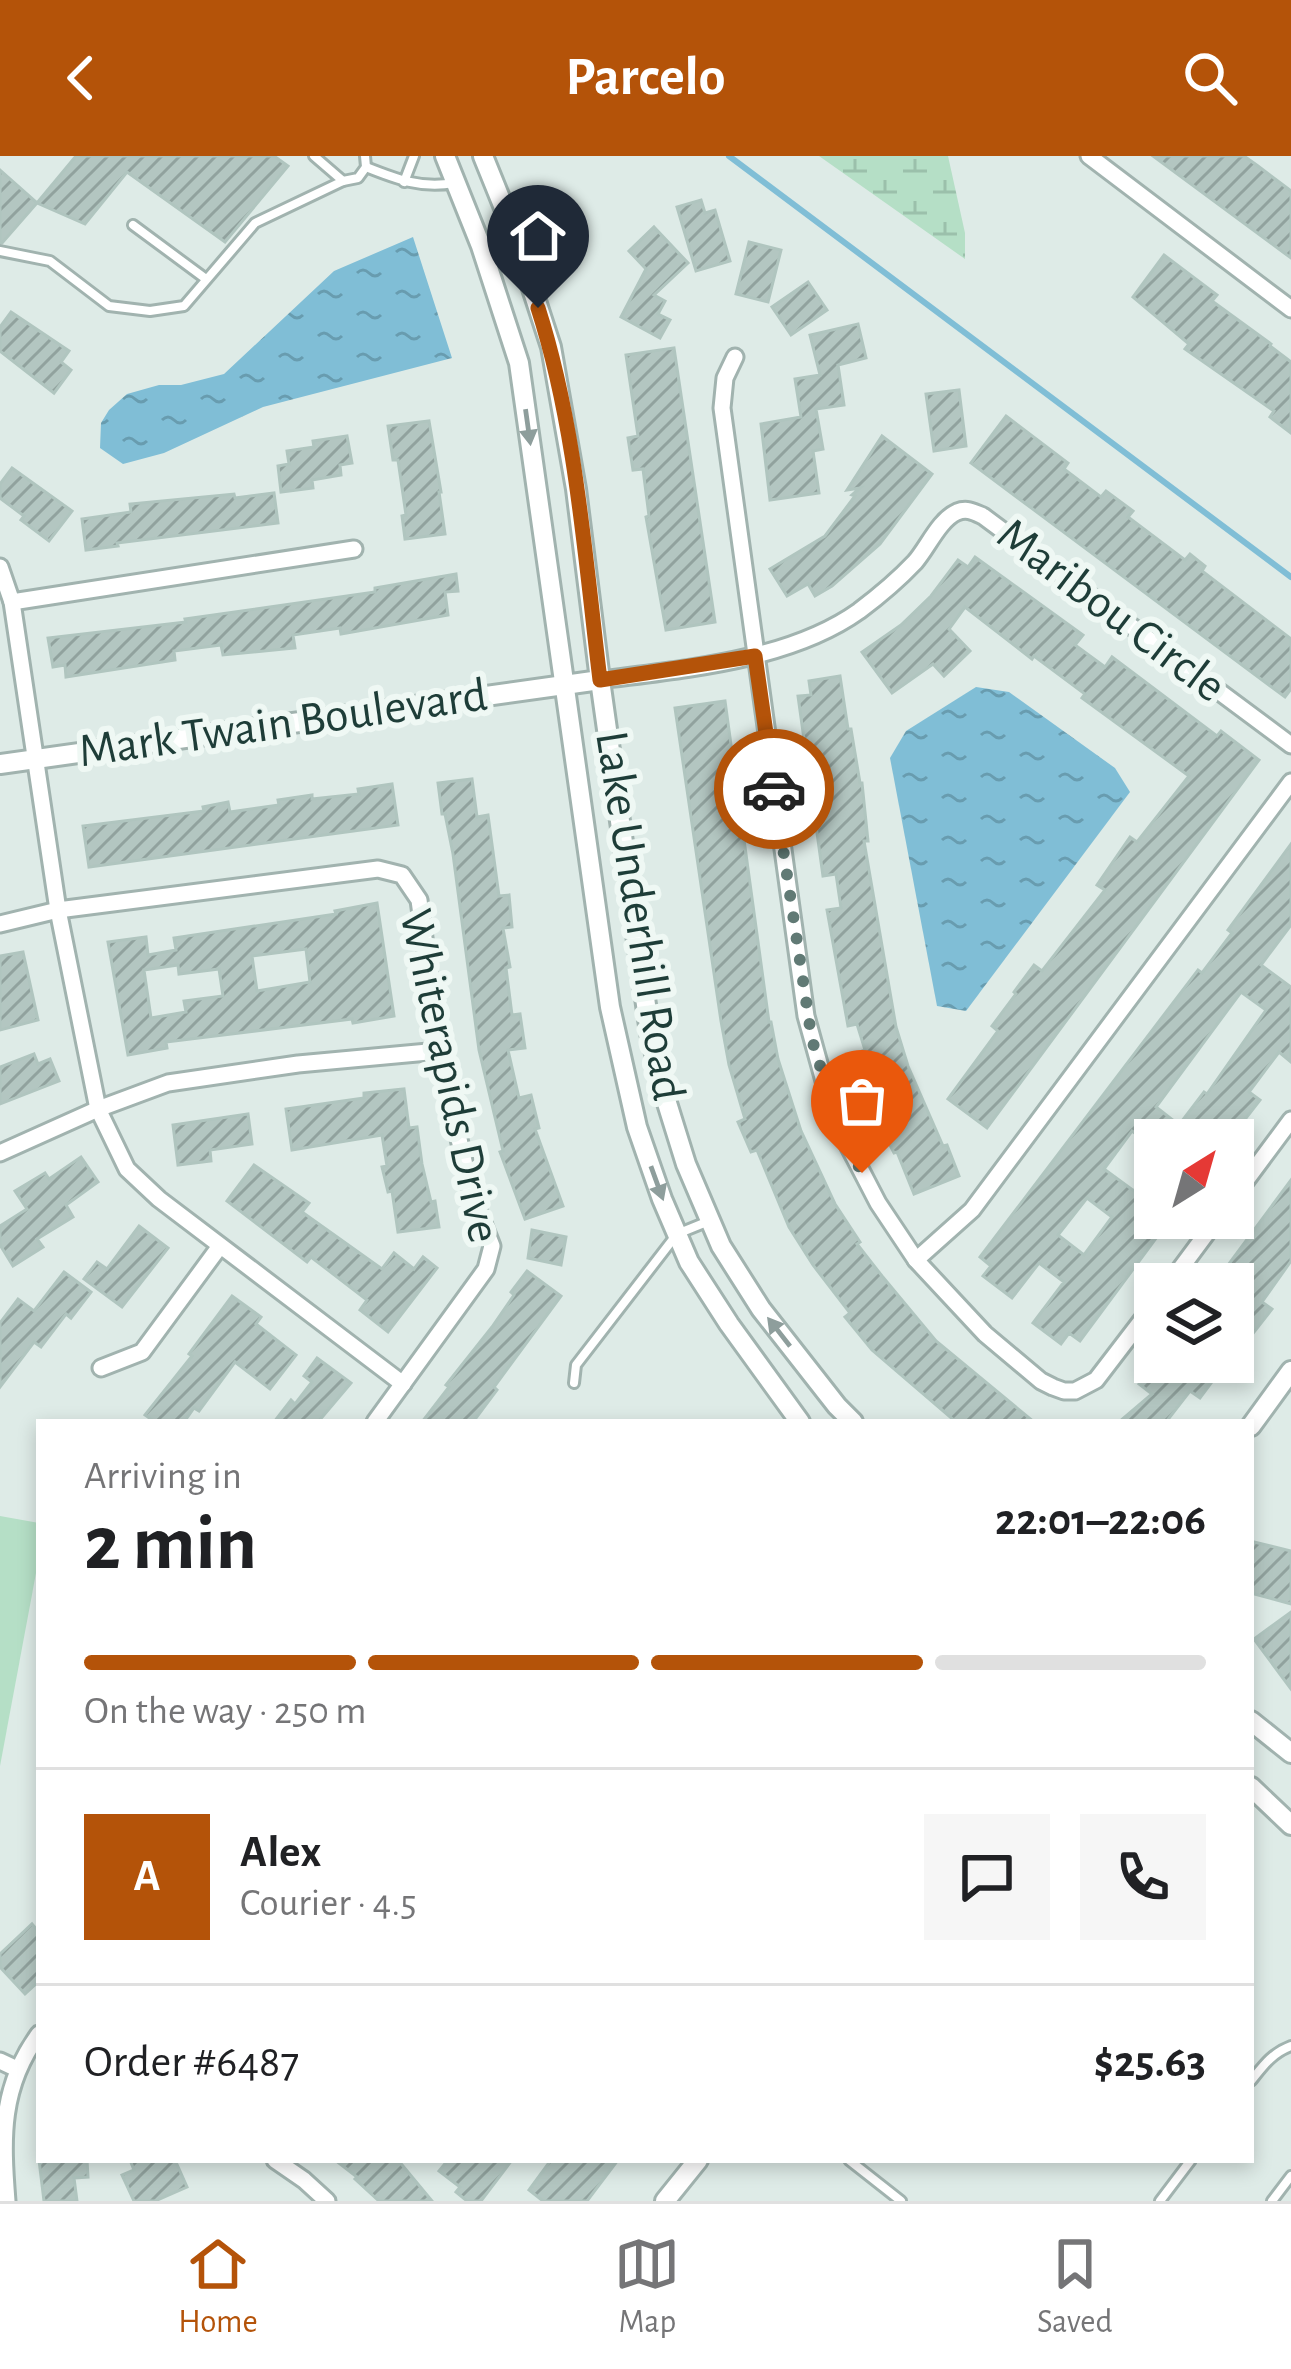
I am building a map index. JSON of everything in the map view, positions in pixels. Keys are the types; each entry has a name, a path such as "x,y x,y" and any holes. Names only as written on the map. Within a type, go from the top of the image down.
{"street":[{"name":"Lake Underhill Road","path":"445,156 482,246 519,363 610,1007 637,1127 689,1262 798,1419"},
{"name":"Lake Underhill Road","path":"483,156 514,230 551,347 576,489 650,1033 676,1134 721,1246 761,1309 850,1419"},
{"path":"1089,156 1291,309"},
{"path":"735,357 725,378 722,408 812,1040 832,1106 878,1203 916,1261 960,1310 1041,1381 1064,1391 1086,1388 1134,1330"},
{"name":"Maribou Circle","path":"565,685 755,656 818,634 852,615 903,574 949,518 968,510 1291,745"},
{"path":"12,602 354,549"},
{"path":"0,567 12,602 58,910 98,1109 127,1168 159,1199 404,1384"},
{"name":"Mark Twain Boulevard","path":"0,764 565,685"},
{"path":"916,1261 972,1210 1291,782"},
{"name":"Whiterapids Drive","path":"58,910 378,869 402,875 419,900 439,1051 471,1192 492,1246 486,1269 377,1419"},
{"path":"0,924 58,910"},
{"path":"0,1153 167,1083 439,1051"},
{"path":"1254,1170 1291,1120"},
{"path":"101,1367 142,1352 220,1246"},
{"path":"1254,1422 1291,1371"},
{"path":"1254,1723 1291,1753"},
{"path":"1254,1790 1291,1826"},
{"path":"7,2201 2,2134 6,2101 17,2069 36,2039"},
{"path":"0,2061 17,2069"},
{"path":"279,2163 327,2201"},
{"path":"665,2201 696,2163"}],"lane":[{"path":"314,156 343,181"},
{"path":"404,182 414,156"},
{"path":"0,251 50,261 109,306 150,311 184,306 255,223 358,178 365,162 404,182 432,187 455,182"},
{"path":"134,224 206,279"},
{"path":"574,1383 576,1365 677,1234 710,1220"},
{"path":"1254,2077 1280,2050 1291,2046"},
{"path":"853,2163 902,2201"},
{"path":"1160,2201 1189,2163"},
{"path":"1272,2201 1291,2176"}],"green space":[{"path":"819,156 948,156 965,233 965,259"},
{"path":"0,1516 36,1522 36,1573 0,1766"}],"water":[{"path":"413,237 452,358 263,407 164,453 123,464 100,448 101,423 127,394 224,374 334,271"},
{"path":"976,687 1009,692 1115,768 1130,792 966,1011 937,1006 890,758 906,731"}],"building":[{"path":"76,156 274,156 288,166 225,242 127,172 85,224 37,203"},
{"path":"1153,156 1244,156 1258,166 1291,191 1291,258"},
{"path":"0,170 37,203 2,243 0,243"},
{"path":"701,200 705,213 715,210 730,261 696,271 677,207"},
{"path":"654,227 688,263 654,295 665,301 658,314 670,320 660,338 621,317 646,269 629,251"},
{"path":"749,242 781,250 768,302 736,294"},
{"path":"1164,255 1217,295 1212,301 1291,362 1291,433 1270,417 1274,411 1185,349 1189,344 1133,297"},
{"path":"808,282 827,310 791,335 772,307"},
{"path":"11,312 69,351 61,362 71,370 54,393 0,351 0,327"},
{"path":"858,324 866,358 838,365 844,405 816,409 823,449 813,451 819,493 770,500 761,424 801,417 795,379 820,375 810,335"},
{"path":"674,348 715,622 666,630 646,517 643,469 633,470 628,438 638,436 626,355"},
{"path":"959,390 966,446 934,451 926,394"},
{"path":"1006,416 1068,463 1064,469 1101,497 1106,491 1133,511 1128,517 1185,560 1190,554 1205,566 1202,571 1291,639 1291,689 1285,697 971,463"},
{"path":"429,421 445,534 405,539 398,460 393,460 388,426"},
{"path":"347,436 352,463 340,465 341,475 312,480 313,488 281,492 278,466 289,464 287,451"},
{"path":"882,436 932,474 880,544 832,586 815,596 808,584 787,596 770,569 825,536 860,488 847,490"},
{"path":"12,468 72,511 49,541 0,498 0,484"},
{"path":"274,493 278,523 86,550 82,519 131,512 130,504"},
{"path":"975,557 1083,635 1075,645 1105,667 1112,657 1217,736 1221,731 1259,760 987,1128 948,1099 998,1031 992,1026 1034,965 1042,971 1105,890 1097,885 1130,837 1137,842 1189,776 965,607 949,629 970,651 944,676 933,664 892,693 862,652 901,625 958,560 968,567"},
{"path":"456,574 458,591 445,592 448,615 341,634 340,628 293,635 295,648 223,655 221,645 174,651 175,660 66,677 65,665 53,667 48,638 186,622"},
{"path":"840,676 862,783 868,841 864,841 896,1027 908,1066 959,1176 914,1194 863,1083 855,1054 865,1050 857,1024 848,1026 827,910 841,908 836,874 823,876 798,696 811,695 809,681"},
{"path":"725,701 769,1022 801,1131 835,1204 857,1244 936,1341 1030,1419 952,1419 872,1350 845,1317 850,1313 789,1227 757,1150 751,1152 738,1122 745,1119 721,1021 675,708"},
{"path":"472,779 477,817 488,815 499,896 509,895 512,927 503,928 510,967 506,968 512,1015 520,1014 525,1048 508,1050 519,1098 531,1095 539,1128 535,1129 563,1206 525,1219 500,1152 479,1050 453,854 438,783"},
{"path":"392,784 398,825 89,867 83,826 204,811 203,807 228,802 230,812 312,795 312,799 359,794 358,789"},
{"path":"1291,844 1291,925 1261,965 1291,987 1291,1062 1279,1052 1249,1092 1260,1100 1245,1119 1184,1119 1207,1094 1266,1010 1241,992 1156,1107 1171,1119 1134,1119 1134,1132 1104,1169 1134,1191 1134,1239 1155,1239 1080,1341 1069,1333 1061,1344 1033,1323 1064,1282 1039,1263 1012,1298 983,1276 991,1266 980,1257 1198,970 1202,973 1232,933 1228,930","holes":["1087,1198 1112,1217 1084,1255 1058,1235"]},
{"path":"377,903 394,1016 166,1042 167,1048 128,1055 108,942 146,937 148,955 176,950 174,938","holes":["306,949 310,982 257,991 252,956","178,965 179,974 219,969 223,996 184,1001 186,1012 151,1018 144,970"]},
{"path":"23,952 38,1020 0,1030 0,956"},
{"path":"34,1054 38,1064 50,1059 59,1081 0,1104 0,1067"},
{"path":"404,1089 409,1128 417,1127 439,1227 398,1232 392,1191 388,1192 382,1167 387,1166 382,1135 292,1150 286,1109"},
{"path":"248,1114 252,1144 210,1150 211,1161 178,1165 173,1125"},
{"path":"81,1157 98,1182 66,1205 73,1217 37,1239 43,1247 13,1266 0,1245 0,1226 27,1209 15,1191 45,1173 49,1179"},
{"path":"254,1165 309,1203 302,1212 382,1269 394,1253 414,1269 423,1257 437,1268 388,1332 360,1310 367,1300 311,1257 307,1262 227,1201"},
{"path":"1291,1180 1291,1261 1262,1302 1272,1309 1254,1332 1254,1263 1230,1263 1247,1239 1254,1239 1254,1230"},
{"path":"139,1226 168,1248 122,1307 84,1279 97,1262 107,1269"},
{"path":"532,1230 566,1237 561,1265 528,1258"},
{"path":"527,1271 561,1296 475,1419 424,1419 514,1295 511,1292"},
{"path":"64,1272 91,1292 71,1318 66,1314 41,1347 34,1342 0,1387 0,1323 18,1299 34,1311"},
{"path":"232,1296 261,1317 256,1324 296,1355 270,1389 235,1362 199,1411 194,1408 186,1419 151,1419 145,1415 192,1356 189,1354"},
{"path":"317,1358 351,1383 321,1419 276,1419 312,1382 304,1376"},
{"path":"1140,1383 1211,1383 1200,1398 1190,1391 1168,1419 1123,1419 1152,1394"},
{"path":"1254,1542 1291,1551 1291,1604 1254,1594"},
{"path":"1291,1612 1291,1689 1254,1639"},
{"path":"32,1924 36,1929 36,1984 25,1994 0,1967 0,1954"},
{"path":"39,2163 87,2163 88,2177 74,2178 77,2201 44,2201"},
{"path":"131,2163 176,2163 187,2187 155,2201 134,2201 122,2175 134,2170"},
{"path":"339,2163 400,2163 432,2201 379,2201"},
{"path":"446,2163 510,2163 481,2201 467,2201 456,2192 460,2187 439,2171"},
{"path":"549,2163 616,2163 587,2201 543,2201 529,2190"}],"waterway":[{"path":"729,156 1291,577"}],"way so far":[{"path":"774,789 806,1016 827,1092 862,1173"}],"route":[{"path":"538,308 551,347 576,489 600,680 755,656 774,789"}]}
